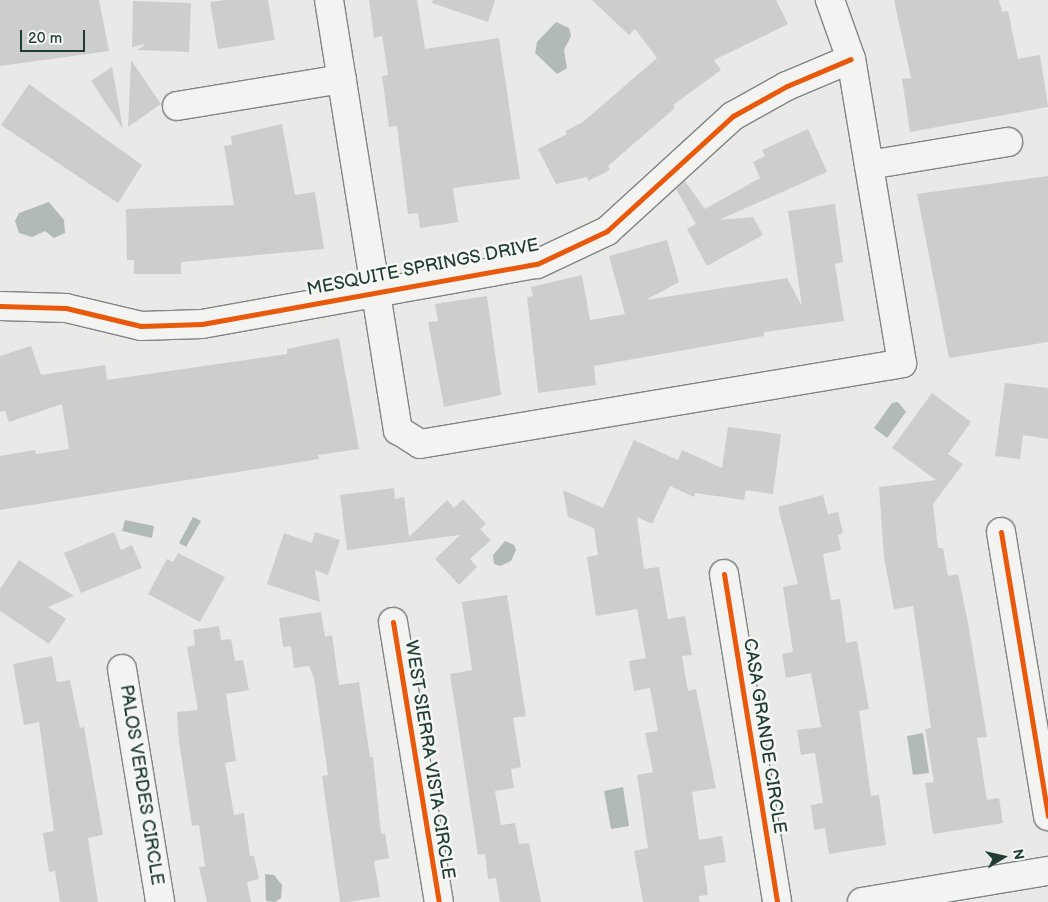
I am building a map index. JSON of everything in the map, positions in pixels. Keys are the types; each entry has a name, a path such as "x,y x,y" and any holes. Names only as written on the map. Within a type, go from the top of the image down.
{"street":[{"path":"328,0 398,430 420,444 902,363 851,60 830,0"},
{"name":"MESQUITE SPRINGS DRIVE","path":"0,306 66,308 142,326 202,324 537,264 608,231 734,116 787,86 851,60"},
{"path":"177,106 342,80"},
{"path":"869,165 1008,142"},
{"path":"1001,532 1048,816"},
{"name":"CASA GRANDE CIRCLE","path":"724,574 777,902"},
{"name":"WEST SIERRA VISTA CIRCLE","path":"393,622 439,902"},
{"name":"PALOS VERDES CIRCLE","path":"122,669 160,902"},
{"path":"862,902 1048,871"}],"shaded area":[{"path":"556,22 569,28 571,36 564,50 567,68 557,74 535,53 537,42"},
{"path":"49,202 64,220 65,233 54,238 45,231 32,237 19,233 15,221 19,213"},
{"path":"898,402 906,412 887,438 874,428 892,403"},
{"path":"193,517 201,521 186,547 179,543"},
{"path":"125,520 154,526 152,538 122,531"},
{"path":"505,541 514,545 516,550 511,561 500,566 494,564 493,555"},
{"path":"923,733 929,773 913,775 907,736"},
{"path":"623,787 629,826 611,829 604,791"},
{"path":"265,874 274,875 282,885 281,898 275,902 266,901"}],"building":[{"path":"0,0 99,0 109,51 0,66"},
{"path":"268,0 275,40 218,49 210,2"},
{"path":"369,0 417,0 425,49 499,38 520,179 453,188 458,222 420,228 418,213 408,214 397,126 389,127 382,76 388,75 382,36 374,38"},
{"path":"433,0 495,0 488,22 432,3"},
{"path":"592,0 776,0 788,24 714,60 721,70 673,105 675,108 608,166 610,170 588,181 587,177 556,184 538,149 567,134 565,131 583,122 657,58 635,29 629,35"},
{"path":"894,0 999,0 1002,12 1008,11 1018,59 1040,55 1048,107 910,132 902,79 911,78"},
{"path":"133,1 191,3 189,52 137,50 146,44 132,47"},
{"path":"131,60 161,104 128,127"},
{"path":"112,67 123,129 91,81"},
{"path":"29,84 142,165 118,203 1,125"},
{"path":"282,124 295,195 315,192 324,249 181,262 181,274 134,274 134,260 127,260 126,209 234,205 224,146 232,145 231,136"},
{"path":"808,129 827,172 719,220 753,217 763,235 707,266 687,229 696,224 676,189 685,181 705,209 760,178 753,162 765,156 762,150"},
{"path":"1048,176 1048,342 949,358 917,194"},
{"path":"835,204 843,262 835,264 844,321 764,332 764,336 594,366 596,385 538,393 527,297 533,296 531,287 582,275 590,320 625,314 609,256 667,240 679,282 646,300 787,278 802,306 788,211"},
{"path":"487,296 501,395 444,407 428,322 438,321 435,304"},
{"path":"339,338 359,449 318,455 319,459 0,510 0,456 35,450 36,454 69,449 62,404 9,422 5,411 0,412 0,356 31,346 41,375 105,365 107,380 287,354 287,349"},
{"path":"1005,383 1048,388 1048,439 1023,435 1020,459 995,456"},
{"path":"932,393 971,422 948,454 963,464 933,504 938,548 943,548 948,576 958,574 969,628 987,737 977,738 987,800 999,798 1003,823 933,834 925,783 934,782 925,729 931,728 913,606 894,609 884,558 879,487 936,480 892,448"},
{"path":"728,427 781,434 773,494 746,490 744,500 695,493 694,497 670,486 652,524 637,517 644,569 659,567 668,619 685,616 692,655 682,656 688,691 696,689 716,788 692,792 699,840 722,836 726,862 704,866 708,895 699,896 700,902 643,902 634,851 648,848 637,775 653,772 645,733 658,731 650,688 634,691 629,661 646,658 637,609 596,616 587,557 598,555 594,528 568,517 563,490 603,508 634,440 678,460 682,450 722,468"},
{"path":"394,488 395,499 404,497 409,537 447,500 454,508 463,499 486,524 480,529 491,540 470,559 477,567 459,585 435,559 460,535 347,550 340,495"},
{"path":"823,495 828,514 838,512 843,533 838,535 841,550 823,554 831,600 840,599 846,643 857,641 869,709 859,711 871,796 879,795 886,845 829,854 825,828 814,830 811,805 823,803 815,753 801,755 797,730 821,727 811,673 786,678 782,654 793,652 783,587 798,584 778,507"},
{"path":"114,532 121,550 132,545 142,568 81,593 64,553"},
{"path":"315,532 340,540 328,575 315,570 320,602 267,584 284,533 312,543"},
{"path":"178,553 225,577 200,622 148,594 167,559 173,562"},
{"path":"19,560 74,596 48,607 66,619 49,644 0,611 0,589"},
{"path":"507,595 526,716 513,718 521,767 511,769 514,788 495,791 501,825 515,823 519,844 529,843 541,902 500,902 496,878 488,879 485,854 478,855 450,674 472,670 462,602"},
{"path":"321,612 325,637 332,635 339,685 359,682 370,757 373,757 381,834 385,833 389,858 374,861 380,897 348,902 340,902 322,776 328,775 314,678 309,666 294,668 291,646 283,647 279,618"},
{"path":"219,626 221,640 231,639 235,661 243,660 249,690 226,694 236,761 225,763 234,815 244,813 250,856 254,856 259,879 247,882 251,902 207,902 199,867 205,866 199,825 192,826 179,742 177,712 198,710 187,647 195,645 193,630"},
{"path":"52,656 57,682 70,680 80,728 84,727 103,835 88,838 98,902 60,902 55,871 49,872 43,833 54,831 39,722 24,725 13,664"}],"cycle path":[{"path":"0,306 66,308 141,326 202,324 537,264 607,231 733,116 787,86 851,59"},
{"path":"1001,532 1048,816"},
{"path":"724,574 777,902"},
{"path":"393,622 439,902"}]}
